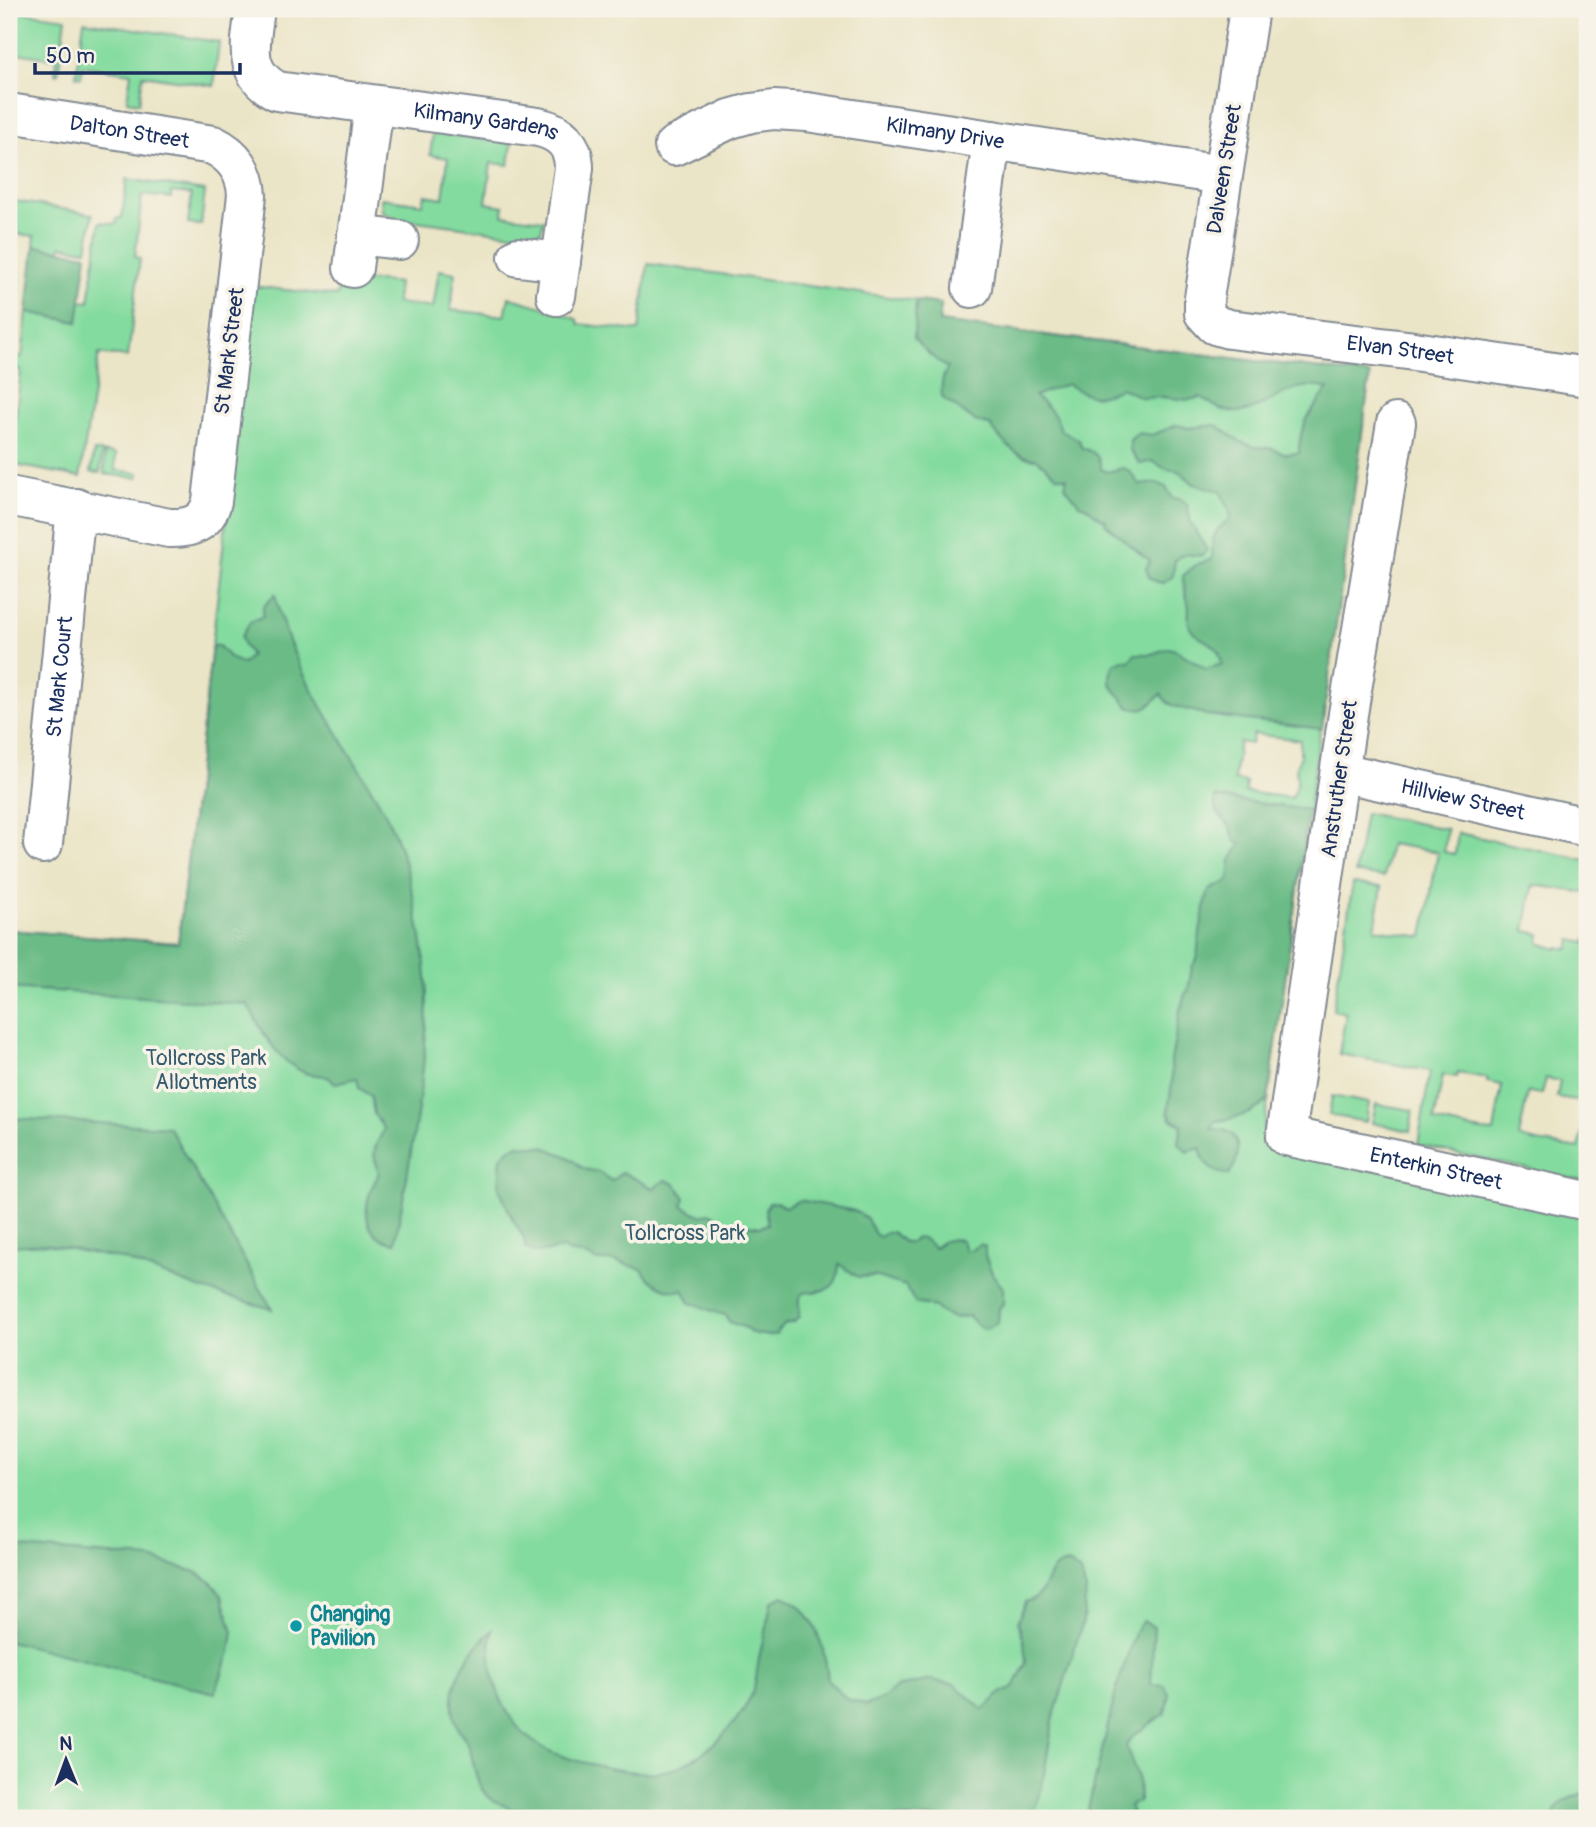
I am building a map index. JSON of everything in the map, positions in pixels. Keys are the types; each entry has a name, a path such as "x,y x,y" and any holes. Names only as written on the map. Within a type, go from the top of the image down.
{"street":[{"name":"Kilmany Gardens","path":"255,9 250,48 255,72 267,86 287,94 538,127 559,135 567,142 574,157 559,279 518,257"},
{"name":"Dalveen Street","path":"1215,325 1204,313 1204,298 1249,9"},
{"path":"374,105 355,252 399,240"},
{"name":"Kilmany Drive","path":"674,146 730,119 774,110 807,112 1222,175"},
{"name":"Dalton Street","path":"9,113 204,143 229,155 241,170"},
{"path":"972,288 992,140"},
{"name":"St Mark Street","path":"76,508 182,529 193,526 208,514 212,501 247,195 247,186 241,170"},
{"name":"Elvan Street","path":"1215,325 1587,377"},
{"name":"Anstruther Street","path":"1286,1136 1395,423"},
{"path":"9,496 76,508"},
{"name":"St Mark Court","path":"43,844 76,508"},
{"name":"Hillview Street","path":"1340,772 1587,827"},
{"name":"Enterkin Street","path":"1286,1136 1587,1201"}],"green space":[{"path":"9,10 66,18 58,74 55,73 56,59 10,52 9,55"},
{"path":"84,21 219,42 214,86 143,75 139,103 127,101 131,73 83,66 81,77 76,76"},
{"path":"433,133 512,143 509,165 491,163 486,203 504,206 503,215 544,220 541,231 529,236 394,218 382,212 381,198 423,204 425,195 443,198 448,158 430,155"},
{"path":"127,179 205,191 201,225 188,224 192,194 171,192 171,198 142,195 135,257 140,258 128,357 99,354 80,477 10,464 21,371 9,368 9,356 22,357 27,312 78,322 80,301 89,302 100,222 116,224 117,218 122,218"},
{"path":"9,200 93,214 87,250 34,246 35,236 9,233"},
{"path":"34,246 87,255 78,322 27,312"},
{"name":"Tollcross Park","path":"648,264 941,304 939,322 1370,375 1262,1143 1587,1214 1587,1818 9,1818 9,930 178,943 253,286 337,296 339,280 391,282 398,283 396,303 433,308 439,270 455,273 451,310 505,316 509,297 561,313 578,320 579,324 639,331","holes":["1253,734 1300,740 1297,783 1292,798 1245,792 1246,782 1234,780 1239,742 1251,744"]},
{"path":"916,301 941,304 939,322 1370,375 1322,729 1206,715 1175,706 1161,694 1147,707 1134,709 1128,707 1113,688 1110,679 1114,664 1123,660 1130,661 1135,654 1152,654 1168,648 1176,650 1206,669 1222,664 1217,650 1189,626 1189,606 1183,576 1194,566 1213,558 1214,536 1230,519 1230,510 1220,491 1194,484 1179,471 1166,469 1152,461 1140,464 1130,450 1130,440 1138,433 1152,435 1177,425 1188,428 1216,425 1241,442 1255,447 1270,448 1287,454 1299,453 1304,425 1328,389 1312,386 1297,388 1261,406 1235,412 1220,409 1201,397 1189,400 1143,398 1121,388 1093,396 1067,384 1034,396 1051,410 1061,431 1078,439 1082,448 1096,455 1101,469 1107,472 1123,468 1129,471 1140,485 1157,483 1166,487 1172,498 1181,499 1187,504 1191,524 1207,550 1202,556 1183,554 1175,560 1173,576 1164,583 1157,582 1149,577 1146,568 1150,560 1105,523 1106,520 1079,504 1065,486 1067,478 1057,476 1037,459 1016,452 1004,443 990,425 972,419 944,398 942,383 948,368 914,338"},
{"path":"94,451 116,454 115,470 139,473 138,478 104,474 105,453 102,454 100,473 91,472"},
{"path":"275,594 282,622 306,678 384,811 398,842 411,885 423,948 427,1001 424,1062 395,1243 372,1231 367,1216 368,1199 378,1173 375,1151 384,1129 374,1114 371,1096 359,1088 357,1078 336,1083 325,1076 308,1074 285,1060 270,1043 247,1004 9,988 9,930 178,943 212,646 219,646 230,658 243,664 251,655 241,637 250,622 263,616 263,607"},
{"path":"1215,797 1309,810 1268,1100 1244,1115 1216,1121 1211,1129 1229,1132 1237,1143 1234,1167 1229,1175 1209,1167 1200,1148 1187,1152 1179,1143 1182,1125 1171,1119 1168,1112 1172,1081 1171,1061 1180,1010 1188,991 1192,967 1198,957 1209,891 1229,880 1231,860 1241,844 1235,841 1231,829 1217,812"},
{"path":"1365,813 1447,829 1444,852 1455,854 1458,833 1587,860 1587,893 1533,885 1525,931 1540,934 1539,943 1557,949 1569,949 1571,940 1586,943 1587,937 1587,1102 1557,1097 1560,1081 1546,1078 1542,1094 1528,1092 1519,1137 1579,1148 1587,1105 1587,1182 1418,1145 1430,1071 1339,1054 1346,1013 1333,1010 1353,883 1382,887 1375,929 1423,937 1438,852 1390,844 1384,877 1355,873","holes":["1458,1073 1487,1078 1487,1082 1502,1085 1494,1132 1434,1121 1443,1075 1457,1077"]},
{"path":"1332,1096 1369,1103 1366,1122 1329,1115"},
{"path":"1376,1104 1413,1110 1410,1131 1372,1123"},
{"path":"9,1118 169,1127 272,1309 199,1288 125,1260 46,1244 9,1246"},
{"path":"519,1145 544,1147 569,1157 584,1169 599,1172 612,1181 622,1172 653,1188 666,1180 675,1184 685,1198 682,1206 702,1216 708,1213 716,1215 718,1226 724,1230 742,1224 760,1227 768,1224 765,1210 769,1203 777,1202 785,1207 800,1200 855,1211 867,1219 875,1234 880,1237 892,1232 904,1242 923,1238 934,1248 954,1239 962,1240 965,1250 971,1250 980,1244 985,1246 985,1256 993,1275 1003,1288 1003,1304 999,1308 998,1323 985,1329 969,1316 953,1318 935,1307 915,1303 906,1286 874,1276 858,1277 839,1264 836,1280 830,1288 803,1293 799,1298 799,1317 794,1322 785,1324 776,1334 769,1336 752,1333 729,1322 726,1315 690,1303 683,1290 660,1286 642,1269 615,1261 597,1261 562,1248 539,1252 526,1248 523,1236 499,1188 501,1157 510,1148"},
{"path":"9,1547 148,1558 196,1572 211,1582 223,1597 233,1632 230,1652 215,1693 9,1641"},
{"path":"1069,1563 1080,1572 1086,1590 1083,1621 1054,1716 1042,1786 1035,1807 1027,1818 526,1818 483,1791 468,1744 458,1728 453,1712 455,1686 460,1673 474,1650 492,1630 491,1662 499,1695 516,1724 540,1746 574,1760 603,1767 643,1772 673,1769 687,1763 713,1744 744,1709 755,1685 771,1602 783,1595 801,1608 813,1623 823,1651 828,1680 847,1699 867,1705 884,1698 897,1687 931,1680 954,1684 983,1710 1001,1693 1014,1687 1026,1663 1018,1622 1025,1602 1041,1592 1054,1569"},
{"path":"1143,1621 1154,1627 1151,1684 1164,1685 1169,1694 1165,1714 1135,1734 1126,1746 1138,1778 1139,1801 1129,1807 1134,1818 1086,1818 1117,1687 1136,1630"},
{"path":"1587,1792 1587,1818 1553,1818 1561,1804"}],"place":[{"name":"Changing Pavilion","path":"296,1626"}],"park label":[{"name":"Tollcross Park Allotments","path":"206,1070"}]}
